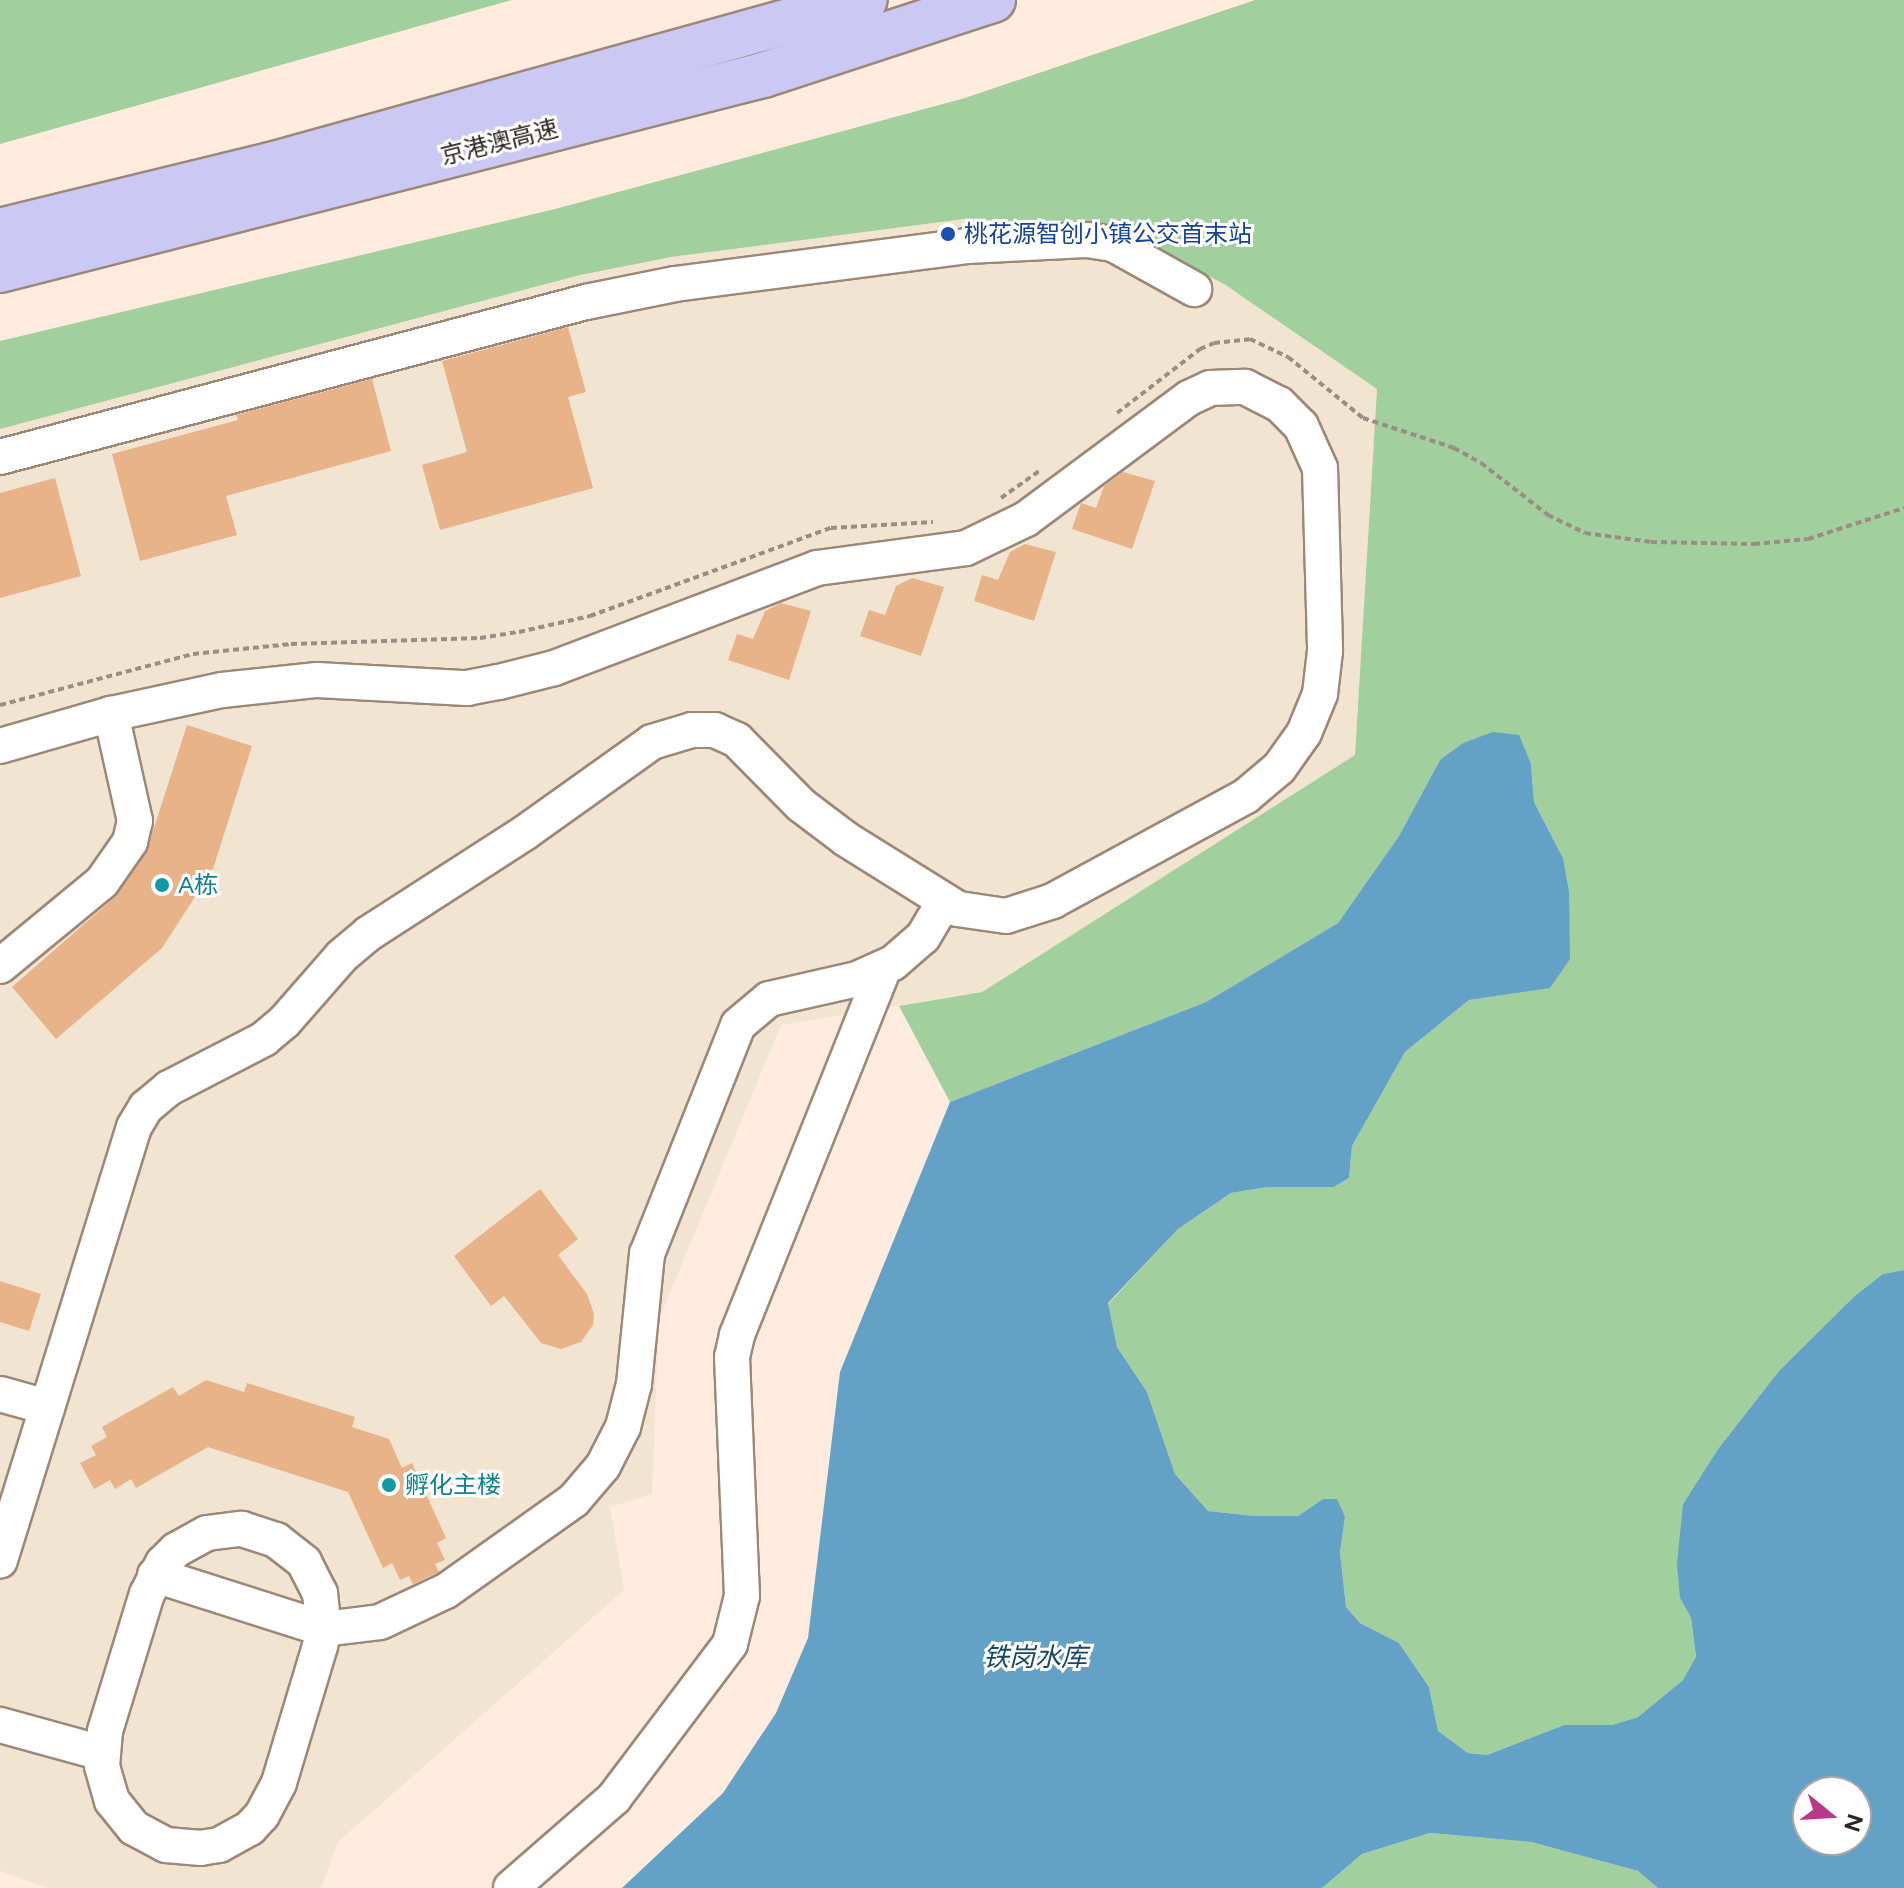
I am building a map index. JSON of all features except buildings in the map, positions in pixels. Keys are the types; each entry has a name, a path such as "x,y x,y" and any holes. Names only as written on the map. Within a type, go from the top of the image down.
{"highway":[{"name":"京港澳高速","path":"0,231 271,165 865,0"},
{"name":"京港澳高速","path":"0,270 763,75 993,0"}],"street":[{"path":"0,457 586,302 675,284 967,246 1087,240 1113,244 1194,289"},
{"path":"0,746 111,714 222,690 317,680 467,688 513,679 554,668 817,568 884,556 945,552 987,541 1026,519 1189,398 1210,388 1245,387 1279,404 1309,439 1322,483 1324,672 1313,714 1293,752 1246,796 1038,909 990,916 944,902 846,839 801,805 737,740 715,730 692,730 652,742 526,832 368,934 341,957 284,1022 264,1039 169,1088 146,1107 134,1127 0,1561"},
{"path":"0,966 102,882 130,842 135,821 111,714"},
{"path":"155,1575 324,1629 380,1622 425,1603 557,1514 590,1484 614,1447 630,1405 647,1254 738,1025 769,999 857,979 884,968 923,937 944,902"},
{"path":"511,1888 614,1798 730,1644 742,1596 734,1346 884,968"},
{"path":"0,1394 47,1407"},
{"path":"233,1529 260,1533 283,1545 304,1562 320,1593 324,1629 276,1792 262,1815 235,1838 201,1848 174,1847 149,1838 122,1815 105,1784 102,1753 105,1731 155,1575 176,1550 207,1533 233,1529"},
{"path":"0,1725 102,1753"}],"shaded area":[{"path":"964,219 1111,226 1224,284 1377,389 1355,755 982,992 781,1025 659,1319 652,1494 610,1507 624,1590 338,1842 321,1888 49,1888 0,1871 0,429 580,275 671,257"}],"green space":[{"path":"0,0 512,0 0,144"},
{"path":"1255,0 1904,0 1904,1270 1883,1274 1779,1371 1718,1449 1683,1504 1680,1598 1691,1618 1696,1658 1683,1680 1638,1717 1612,1725 1564,1725 1487,1755 1468,1753 1438,1731 1429,1687 1399,1643 1360,1623 1346,1607 1340,1552 1345,1517 1323,1499 1298,1516 1208,1511 1175,1474 1147,1392 1117,1347 1108,1304 1178,1229 1231,1193 1268,1187 1334,1187 1349,1178 1352,1146 1405,1052 1469,1000 1550,987 1570,958 1563,858 1534,802 1531,764 1440,760 1399,836 1338,923 1206,1002 950,1102 899,1006 982,992 1355,755 1377,389 1224,284 1111,226 964,219 671,257 580,275 0,429 0,341 555,209 965,98"},
{"path":"1430,1833 1531,1842 1638,1871 1658,1888 1322,1888 1362,1854"}],"water":[{"name":"铁岗水库","path":"1493,732 1519,735 1531,764 1534,802 1563,858 1569,892 1570,959 1550,988 1469,1000 1405,1052 1352,1146 1349,1178 1334,1187 1268,1187 1231,1193 1178,1229 1108,1303 1117,1347 1147,1392 1175,1474 1208,1511 1298,1516 1323,1499 1337,1499 1345,1517 1340,1552 1346,1607 1360,1623 1399,1643 1429,1687 1438,1731 1468,1753 1487,1755 1564,1725 1612,1725 1638,1717 1683,1680 1696,1657 1691,1618 1680,1598 1677,1564 1683,1504 1718,1449 1779,1371 1855,1296 1883,1274 1904,1270 1904,1888 1658,1888 1638,1871 1531,1842 1430,1833 1362,1854 1322,1888 622,1888 723,1793 776,1713 808,1638 840,1372 950,1102 1206,1002 1338,923 1399,836 1440,760 1463,743"}],"place":[{"name":"桃花源智创小镇公交首末站","path":"948,234"},
{"name":"A栋","path":"162,885"},
{"name":"孵化主楼","path":"389,1485"}]}
